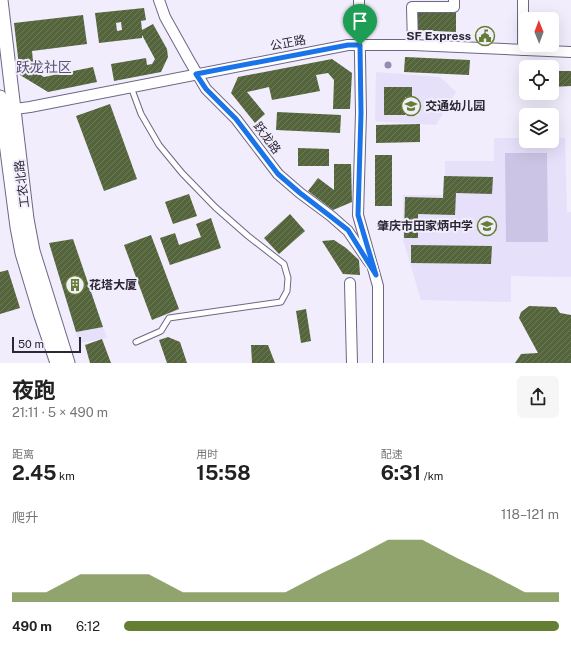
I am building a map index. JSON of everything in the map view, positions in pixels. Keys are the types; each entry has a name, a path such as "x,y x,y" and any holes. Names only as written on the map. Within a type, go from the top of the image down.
{"street":[{"name":"工农北路","path":"1,0 4,107 16,220 22,253 57,363"},
{"name":"跃龙路","path":"159,0 165,17 196,74 206,89 236,119 278,174 348,230 376,275"},
{"path":"359,0 361,113 358,215 378,286 378,363"},
{"path":"413,45 412,7 454,7 454,0"},
{"path":"523,0 523,12"},
{"name":"公正路","path":"4,107 131,87 348,45 413,45 519,50"},
{"name":"公正路","path":"559,52 571,52"},
{"name":"工农北路","path":"4,107 32,244 68,363"},
{"path":"350,283 352,363"}],"lane":[{"path":"131,87 141,114 160,145 178,168 215,207 248,236 284,264 288,278 287,291 281,302 169,318 161,331 136,342"}],"shaded area":[{"name":"交通幼儿园","path":"376,72 440,77 456,92 436,125 375,121"},
{"name":"肇庆市田家炳中学","path":"494,138 519,138 519,148 559,148 559,138 565,138 567,212 571,212 571,277 511,276 511,302 421,300 403,240 403,195 445,195 445,161 494,161"},
{"path":"505,153 547,153 548,242 506,242"},
{"path":"103,327 107,338 79,343 76,332"}],"building":[{"path":"412,7 456,9 456,32 413,30"},
{"path":"144,8 146,20 141,21 142,30 153,24 167,49 168,57 161,72 114,81 111,64 146,58 147,65 152,64 155,59 142,35 142,38 99,43 95,13","holes":["121,22 122,30 117,31 116,23"]},
{"path":"83,15 87,44 32,51 34,71 44,77 93,67 97,82 48,92 20,75 14,23"},
{"path":"405,57 470,60 469,75 404,72"},
{"path":"332,59 352,73 350,109 333,109 334,80 328,73 316,75 320,91 272,100 269,87 247,92 265,114 255,123 231,93 238,77"},
{"path":"559,71 571,71 571,86 559,87"},
{"path":"384,87 412,87 412,97 405,97 405,115 384,115"},
{"path":"110,104 137,179 104,191 76,116"},
{"path":"277,112 341,115 340,133 276,130"},
{"path":"420,124 420,142 376,143 376,125"},
{"path":"298,148 329,149 329,166 298,166"},
{"path":"375,155 392,155 392,206 375,206"},
{"path":"334,164 351,164 352,202 333,210 308,191 318,178 334,190"},
{"path":"444,176 493,177 492,194 456,193 455,215 418,214 418,238 404,238 405,197 443,198"},
{"path":"189,194 197,216 173,224 165,202"},
{"path":"290,214 305,231 279,254 264,238"},
{"path":"211,218 221,248 170,265 160,238 175,233 179,245 201,237 196,224"},
{"path":"151,235 179,309 152,320 124,245"},
{"name":"花塔大厦","path":"73,239 103,327 76,332 49,243"},
{"path":"334,240 346,248 359,260 360,275 343,274 322,241"},
{"path":"411,245 492,246 491,264 411,263"},
{"path":"8,270 20,308 0,314 0,272"},
{"path":"529,306 556,307 560,313 571,315 571,363 515,363 521,354 538,353 519,318 521,312"},
{"path":"306,309 311,341 301,343 296,311"},
{"path":"168,337 180,342 187,363 167,363 159,340"},
{"path":"102,339 111,363 90,363 85,345"},
{"path":"251,345 268,345 275,363 252,363"}],"place":[{"name":"SF Express","path":"485,36"},
{"name":"交通幼儿园","path":"411,106"},
{"name":"肇庆市田家炳中学","path":"487,226"},
{"name":"花塔大厦","path":"75,285"}],"district":[{"name":"跃龙社区","path":"44,67"}],"route":[{"path":"348,45 360,45 361,113 358,215 376,275 348,230 278,174 236,119 206,89 196,74 348,45"}]}
